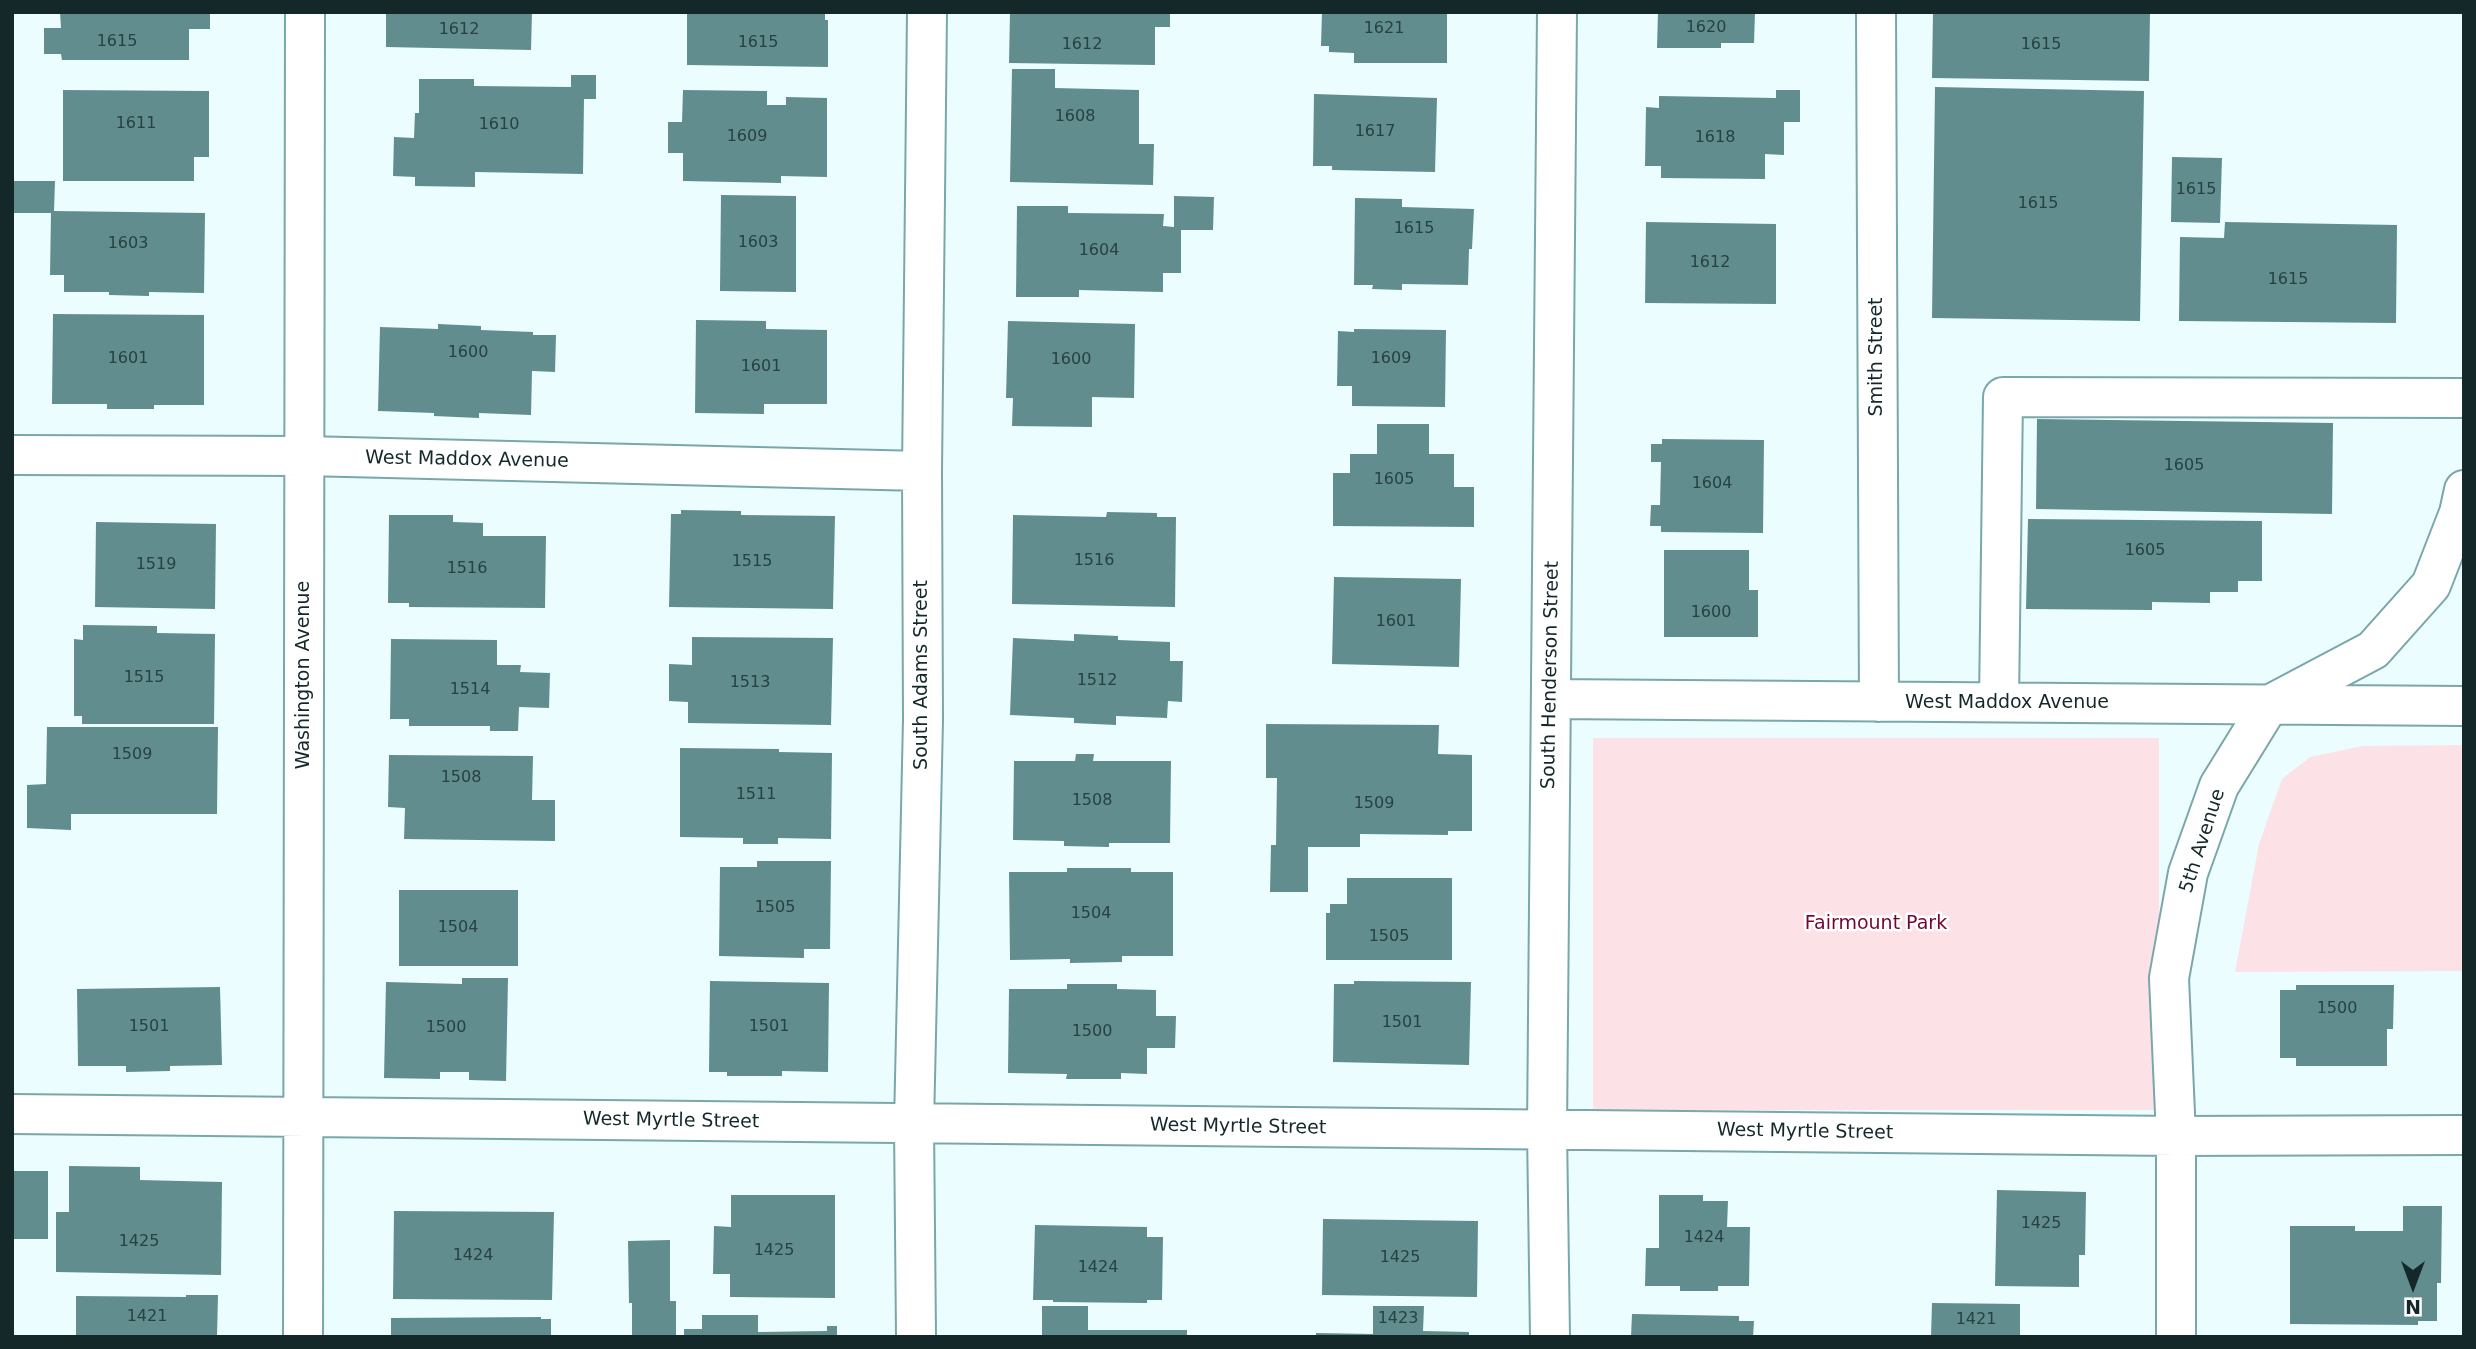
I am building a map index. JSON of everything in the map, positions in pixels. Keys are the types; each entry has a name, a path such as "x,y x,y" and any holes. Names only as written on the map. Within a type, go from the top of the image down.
{"street":[{"name":"Washington Avenue","path":"303,1337 305,12"},
{"name":"South Adams Street","path":"916,1337 914,1124 923,720 922,471 927,12"},
{"name":"South Henderson Street","path":"1550,1337 1547,1130 1558,12"},
{"name":"Smith Street","path":"1876,12 1879,702"},
{"path":"1999,702 2003,397 2464,398"},
{"name":"West Maddox Avenue","path":"12,455 305,456 922,471"},
{"path":"2269,705 2374,650 2431,585 2459,513 2464,490"},
{"name":"West Maddox Avenue","path":"1551,699 2464,706"},
{"name":"5th Avenue","path":"2176,1337 2176,1136 2169,978 2188,873 2219,786 2269,705"},
{"name":"West Myrtle Street","path":"12,1114 2176,1136 2464,1135"}],"green space":[{"name":"Fairmount Park","path":"1593,738 2159,738 2159,1110 1593,1110"},
{"path":"2464,745 2464,971 2235,972 2259,844 2282,779 2310,757 2363,746"}],"building":[{"path":"60,12 210,12 210,29 189,29 189,60 62,60 61,54 44,54 44,28 61,28"},
{"path":"386,12 532,12 531,50 386,47"},
{"path":"687,12 825,12 825,20 828,20 828,67 687,65"},
{"path":"1010,12 1170,12 1170,27 1155,27 1155,65 1009,63"},
{"path":"1322,12 1447,12 1447,63 1354,63 1354,53 1329,52 1329,46 1321,46"},
{"path":"1658,12 1755,12 1754,43 1721,43 1721,48 1657,48"},
{"path":"1933,12 2150,12 2149,81 1932,78"},
{"path":"1012,69 1055,69 1055,88 1139,90 1139,144 1154,144 1153,185 1010,182"},
{"path":"571,75 596,75 596,99 584,99 583,174 475,172 475,187 415,186 415,177 393,176 394,137 414,138 415,113 419,113 419,79 474,79 474,86 571,87"},
{"path":"1935,87 2144,91 2140,321 1932,318"},
{"path":"63,90 209,91 209,157 194,157 194,181 63,181"},
{"path":"683,90 767,91 767,105 786,105 786,97 827,98 827,177 781,176 781,183 683,181 683,153 668,153 668,122 682,122"},
{"path":"1776,90 1800,90 1800,122 1784,122 1784,155 1765,154 1765,179 1661,178 1661,166 1645,166 1646,107 1659,108 1659,96 1776,98"},
{"path":"1314,94 1437,98 1435,172 1332,170 1332,166 1313,166"},
{"path":"2172,157 2222,158 2220,223 2171,222"},
{"path":"12,181 55,181 54,211 205,213 204,293 149,292 149,296 109,295 109,292 64,292 64,275 50,275 51,213 12,213"},
{"path":"721,195 796,196 796,292 720,291"},
{"path":"1174,196 1214,197 1213,230 1181,230 1181,273 1163,273 1163,292 1079,290 1079,297 1016,297 1017,206 1068,206 1068,213 1164,214 1163,226 1174,227"},
{"path":"1355,198 1402,199 1402,207 1474,209 1468,285 1402,284 1402,290 1372,289 1373,285 1354,285"},
{"path":"1646,222 1776,224 1776,304 1645,303"},
{"path":"2225,222 2397,225 2396,323 2179,321 2180,237 2224,238"},
{"path":"53,314 204,315 204,405 107,409 107,404 52,404"},
{"path":"696,320 766,321 766,329 827,330 827,404 764,404 764,414 695,413"},
{"path":"1008,321 1135,324 1134,398 1092,397 1092,427 1012,426 1013,398 1006,398"},
{"path":"438,324 481,326 481,330 533,332 533,335 556,335 555,372 532,371 531,415 479,413 479,418 378,411 380,327 438,329"},
{"path":"1354,329 1446,330 1445,407 1352,406 1352,386 1337,386 1338,331 1354,332"},
{"path":"2037,419 2333,423 2332,514 2036,509"},
{"path":"1377,424 1429,424 1429,454 1454,454 1454,487 1474,487 1474,527 1333,526 1333,473 1350,473 1350,454 1377,454"},
{"path":"1662,439 1764,440 1763,533 1661,532 1661,526 1650,526 1651,505 1660,505 1661,462 1651,462 1651,444 1662,444"},
{"path":"681,510 741,511 741,515 835,516 833,609 669,607 671,514 681,514"},
{"path":"1107,512 1157,513 1157,517 1176,517 1175,607 1012,604 1013,515 1106,517"},
{"path":"389,515 453,515 453,522 483,523 483,536 546,536 545,608 409,607 409,603 388,603"},
{"path":"2028,519 2262,521 2262,581 2238,581 2238,592 2210,592 2210,603 2152,602 2152,610 2026,609"},
{"path":"96,522 216,524 215,609 95,607"},
{"path":"1664,550 1749,550 1749,590 1758,590 1758,637 1664,637"},
{"path":"1334,577 1461,579 1459,667 1332,664"},
{"path":"83,625 157,626 157,633 215,634 214,724 82,724 82,716 74,716 74,639 83,640"},
{"path":"1074,634 1118,636 1118,640 1170,642 1170,661 1183,661 1182,702 1168,701 1167,718 1116,716 1116,725 1074,723 1074,718 1010,715 1013,638 1074,641"},
{"path":"692,637 833,638 831,725 688,723 688,702 669,701 669,664 692,665"},
{"path":"391,639 497,640 497,665 521,665 520,672 550,673 549,708 519,707 518,731 490,731 490,726 409,726 409,719 390,719"},
{"path":"1266,724 1439,725 1438,754 1472,755 1472,831 1448,831 1448,835 1360,834 1360,847 1308,847 1308,892 1270,892 1271,845 1276,845 1277,778 1266,778"},
{"path":"47,727 218,727 217,814 71,814 71,830 27,828 27,785 46,784"},
{"path":"680,748 779,749 779,752 832,753 831,839 778,838 778,844 743,844 743,838 680,837"},
{"path":"1076,754 1094,754 1093,761 1171,761 1170,843 1109,843 1109,847 1064,846 1064,841 1013,840 1014,761 1075,761"},
{"path":"389,755 533,756 532,800 555,800 555,841 404,839 405,808 388,807"},
{"path":"757,861 831,861 830,949 804,949 804,958 719,956 720,867 757,867"},
{"path":"1067,868 1131,868 1131,872 1173,872 1173,956 1122,956 1122,962 1010,960 1009,872 1067,872"},
{"path":"1347,878 1452,878 1452,960 1326,960 1326,913 1330,913 1330,904 1347,904"},
{"path":"399,890 518,890 518,966 399,966"},
{"path":"462,978 508,978 506,1081 469,1080 469,1072 440,1072 440,1079 384,1078 386,982 462,984"},
{"path":"710,981 829,983 828,1072 782,1071 782,1076 727,1076 727,1072 709,1072"},
{"path":"1354,981 1471,982 1469,1065 1333,1062 1334,984 1354,984"},
{"path":"1067,984 1117,984 1117,989 1156,990 1156,1016 1176,1016 1175,1048 1147,1048 1147,1074 1121,1073 1121,1079 1066,1079 1067,1074 1008,1073 1009,989 1067,989"},
{"path":"2296,985 2394,985 2393,1029 2387,1029 2387,1066 2296,1066 2296,1058 2280,1058 2280,990 2296,990"},
{"path":"220,987 222,1065 170,1066 170,1071 126,1072 126,1066 78,1066 77,989"},
{"path":"69,1166 140,1167 140,1180 222,1182 221,1275 56,1272 56,1212 69,1212"},
{"path":"12,1171 48,1171 48,1239 12,1239"},
{"path":"1997,1190 2086,1192 2085,1255 2079,1255 2079,1287 1995,1286"},
{"path":"731,1195 835,1195 835,1298 730,1297 730,1274 713,1274 714,1226 731,1227"},
{"path":"1659,1195 1703,1195 1703,1201 1728,1201 1727,1227 1750,1227 1749,1286 1718,1286 1718,1291 1680,1291 1680,1286 1645,1286 1646,1248 1659,1248"},
{"path":"2403,1206 2442,1206 2441,1283 2437,1283 2437,1321 2418,1321 2418,1325 2290,1324 2290,1226 2355,1226 2355,1231 2403,1231"},
{"path":"394,1211 554,1212 552,1300 393,1299"},
{"path":"1323,1219 1478,1221 1477,1297 1322,1295"},
{"path":"1035,1225 1147,1227 1147,1237 1163,1237 1162,1300 1147,1300 1147,1303 1033,1300"},
{"path":"670,1240 670,1301 676,1301 676,1337 632,1337 628,1241"},
{"path":"218,1295 217,1337 76,1337 76,1296"},
{"path":"1932,1303 2020,1304 2020,1337 1931,1337"},
{"path":"1042,1306 1088,1306 1088,1330 1187,1330 1187,1337 1042,1337"},
{"path":"1373,1306 1424,1306 1423,1331 1469,1332 1469,1337 1316,1337 1316,1333 1373,1334"},
{"path":"1632,1314 1739,1316 1739,1321 1754,1321 1753,1337 1631,1337"},
{"path":"702,1315 758,1315 758,1332 827,1331 827,1326 837,1326 837,1337 684,1337 684,1329 702,1329"},
{"path":"391,1318 551,1319 551,1337 391,1337"}]}
